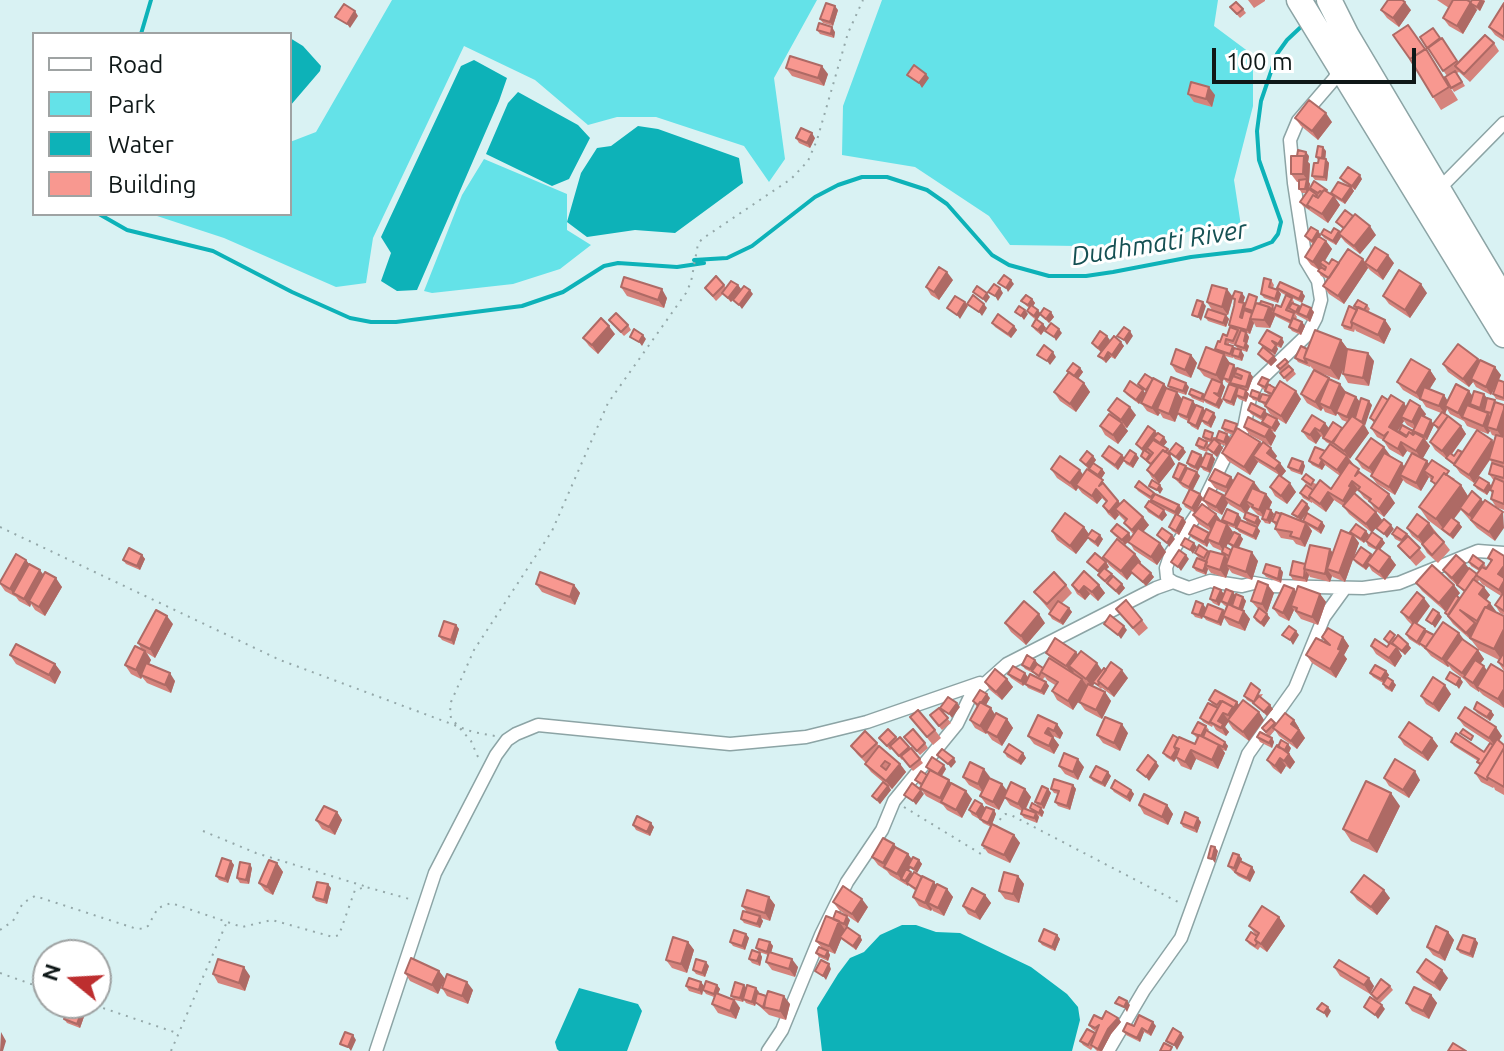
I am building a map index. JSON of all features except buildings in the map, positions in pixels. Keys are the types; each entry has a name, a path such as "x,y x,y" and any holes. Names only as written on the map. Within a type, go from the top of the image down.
{"highway":[{"path":"1299,0 1439,189 1504,300"},
{"path":"1329,0 1338,51 1504,335"}],"street":[{"path":"1338,51 1335,78 1298,121 1290,140 1306,261 1318,281 1321,300 1316,318 1307,335 1258,382 1250,398 1244,428 1228,451 1199,511 1171,553 1166,568 1167,578 1189,588 1210,581 1242,586 1254,583 1345,588 1399,583 1478,551 1504,553"},
{"path":"1439,189 1504,123"},
{"path":"768,1051 782,1030 821,935 847,882 882,830 894,801 957,724 970,697 1007,664 1143,594 1173,582"},
{"path":"1108,1051 1144,990 1181,938 1248,754 1295,688 1324,617 1345,588"},
{"path":"376,1051 441,859 496,755 516,734 538,725 730,744 806,737 867,722 986,681"}],"path":[{"path":"477,790 477,753 451,718 451,702 474,650 552,531 608,403 686,293 698,244 791,179 808,161 848,33 863,0"},
{"path":"0,527 280,660 473,732 492,736 516,734"},
{"path":"894,801 981,854 988,841"},
{"path":"995,829 1002,816 1011,815 1173,900 1193,907"},
{"path":"203,831 256,853 414,901 428,894"},
{"path":"0,930 13,921 23,903 35,896 134,928 143,929 158,908 171,903 242,927 272,920 333,937 339,935 355,890 366,887"},
{"path":"171,1051 227,923"},
{"path":"0,973 32,984"},
{"path":"112,1011 178,1034"}],"green space":[{"path":"392,0 817,0 774,78 785,159 769,182 744,146 656,117 617,117 588,125 535,80 464,46 373,238 366,283 336,287 224,238 157,216 292,216 292,141 316,132"},
{"path":"882,0 1218,0 1214,26 1253,55 1253,106 1234,180 1241,226 1204,226 1145,247 1010,245 989,216 915,167 842,155 843,106"},
{"path":"484,159 567,194 567,230 591,245 560,269 513,284 432,293 424,291 462,195"}],"water":[{"path":"292,39 303,46 321,66 292,104"},
{"path":"474,60 507,78 417,290 397,291 381,281 391,253 381,237 461,66"},
{"path":"518,92 578,125 590,138 569,179 552,186 486,154 508,103"},
{"path":"638,126 658,129 739,158 743,183 675,233 635,230 587,237 567,222 581,173 597,148 611,146"},
{"path":"902,925 960,933 1031,967 1067,994 1078,1007 1080,1020 1072,1051 822,1051 817,1008 838,974 850,958 864,952 880,935"},
{"path":"579,988 638,1004 642,1011 627,1051 557,1049 555,1042"}],"waterway":[{"name":"Dudhmati River","path":"142,32 151,0"},
{"name":"Dudhmati River","path":"102,216 127,230 213,251 292,292 350,318 371,322 396,322 522,306 563,292 604,266 618,263 677,267 704,263 694,260 727,258 752,246 815,197 862,177 887,177 927,190 947,204 992,255 1009,265 1049,276 1113,272 1191,257 1251,250 1272,242 1281,222 1259,160 1257,131 1261,101 1277,54 1303,25"}]}
